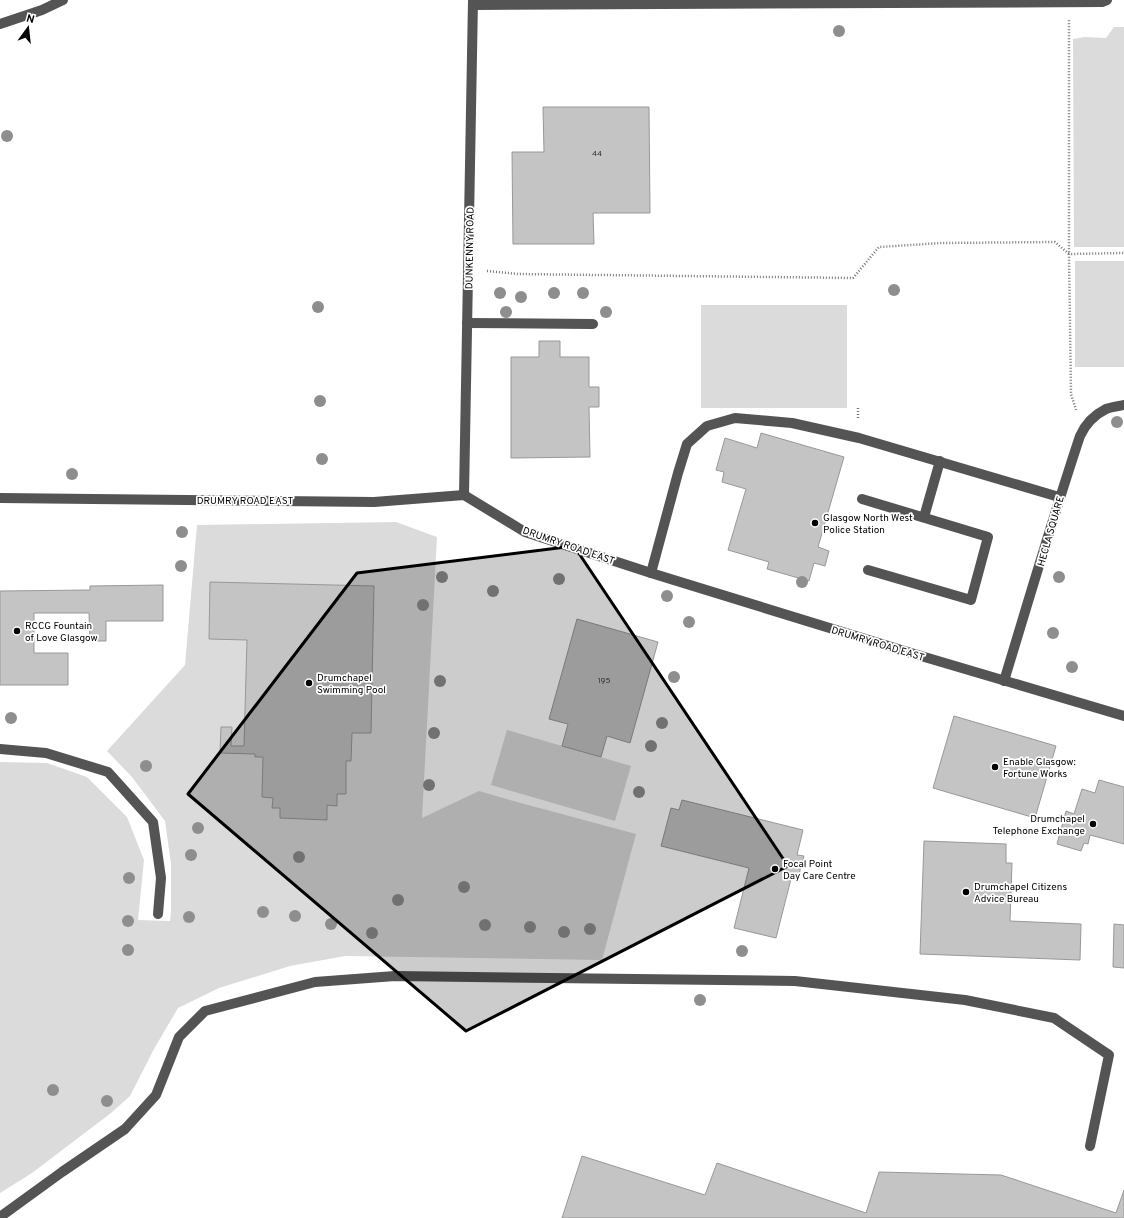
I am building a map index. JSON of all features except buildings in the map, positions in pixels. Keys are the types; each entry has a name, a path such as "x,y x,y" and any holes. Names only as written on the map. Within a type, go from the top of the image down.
{"street":[{"path":"0,24 42,10 63,0"},
{"path":"473,3 1102,2 1107,0"},
{"name":"DUNKENNY ROAD","path":"464,495 473,3"},
{"path":"467,323 593,324"},
{"name":"HECLA SQUARE","path":"1004,681 1045,549 1059,497 1080,436 1090,420 1106,409 1124,405"},
{"path":"651,573 687,444 707,426 735,418 792,423 859,438 1059,497"},
{"path":"924,517 940,461"},
{"name":"DRUMRY ROAD EAST","path":"0,498 374,502 464,495 524,532 651,573 1004,681 1124,716"},
{"path":"862,499 988,537 971,600 868,570"},
{"path":"0,749 46,753 108,772 153,822 161,878 158,914"},
{"path":"0,1217 125,1129 156,1095 180,1037 205,1011 315,982 387,977 795,981 965,1000 1054,1018 1109,1055 1090,1146"}],"path":[{"path":"1069,2 1069,254 1071,394 1077,414 1084,428"},
{"path":"468,270 518,274 853,278 879,247 942,243 1055,242 1069,254 1124,253"}],"highlighted area":[{"path":"574,546 788,866 466,1031 188,794 357,573"}],"shaded area":[{"path":"1114,27 1124,27 1124,247 1074,247 1073,39 1085,37 1106,38"},
{"path":"1075,261 1124,261 1124,367 1075,367"},
{"path":"701,305 847,305 847,408 701,408"},
{"path":"396,522 437,537 422,818 479,791 636,834 602,960 345,956 290,966 219,988 178,1008 154,1049 130,1096 111,1113 32,1173 0,1193 0,762 47,763 87,777 127,817 144,860 138,920 170,921 171,864 165,821 132,777 107,751 185,665 197,525"},
{"path":"507,730 631,766 615,821 491,785"}],"place":[{"name":"Glasgow North West Police Station","path":"815,523"},
{"name":"RCCG Fountain of Love Glasgow","path":"17,631"},
{"name":"Drumchapel Swimming Pool","path":"309,683"},
{"name":"Enable Glasgow: Fortune Works","path":"995,767"},
{"name":"Drumchapel Telephone Exchange","path":"1093,824"},
{"name":"Focal Point Day Care Centre","path":"775,869"},
{"name":"Drumchapel Citizens Advice Bureau","path":"966,892"}]}
